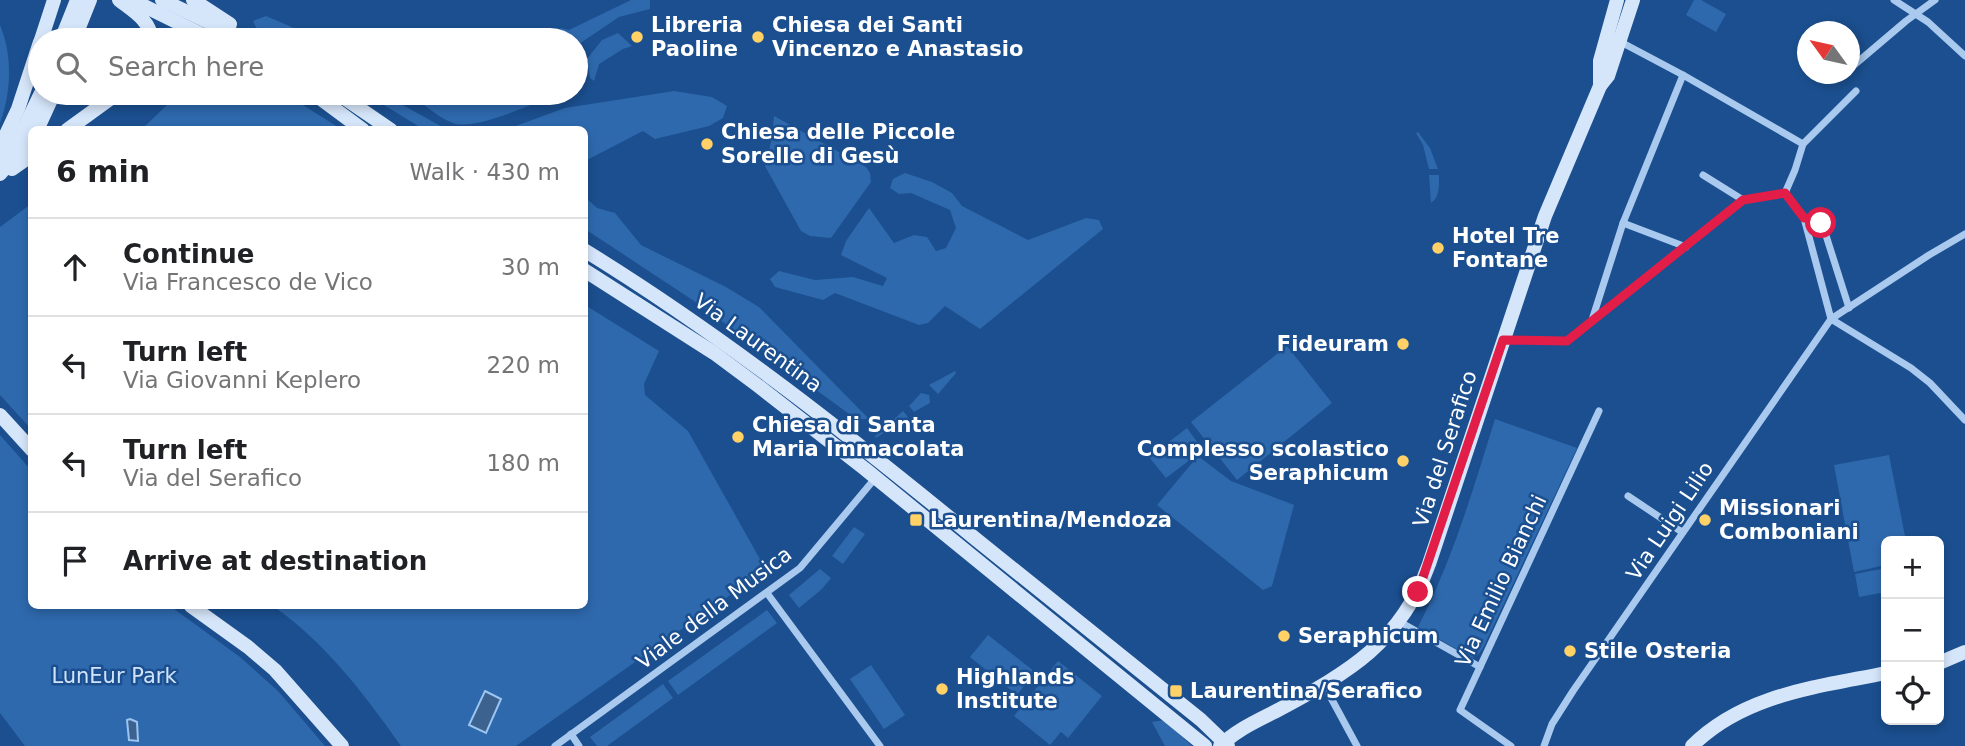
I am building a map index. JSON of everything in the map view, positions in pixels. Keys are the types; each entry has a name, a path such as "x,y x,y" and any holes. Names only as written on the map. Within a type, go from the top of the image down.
{"main road":[{"path":"45,28 54,0"},
{"path":"119,0 144,20 148,28"},
{"path":"132,0 189,28"},
{"path":"162,0 221,28"},
{"path":"193,0 236,28"},
{"name":"Via del Serafico","path":"1224,745 1235,733 1324,685 1372,653 1400,622 1415,599 1545,216 1600,86 1608,76 1617,0"},
{"name":"Via del Serafico","path":"1614,39 1633,0"},
{"path":"68,28 85,1"},
{"path":"77,28 85,1"},
{"path":"84,28 85,1"},
{"path":"0,147 16,116 28,80"},
{"path":"0,157 25,126 35,105"},
{"path":"39,126 48,105"},
{"path":"73,126 101,105"},
{"path":"329,105 358,126"},
{"path":"355,105 385,126"},
{"path":"0,176 28,142"},
{"path":"0,176 28,158"},
{"name":"Via Laurentina","path":"588,256 740,353 895,472 1201,720 1224,745"},
{"name":"Via Laurentina","path":"588,273 721,358 875,478 1205,746"},
{"path":"0,415 28,446"},
{"path":"195,609 275,670 342,746"},
{"path":"1941,662 1965,652"},
{"path":"1692,746 1723,721 1759,703 1796,691 1881,674"}],"street":[{"path":"1894,0 1917,13 1965,56"},
{"path":"1860,60 1935,0"},
{"path":"1614,39 1803,144"},
{"path":"1591,322 1623,223 1683,75"},
{"path":"1785,193 1803,144 1856,91"},
{"path":"1703,175 1743,200"},
{"path":"1503,340 1567,341 1743,200 1785,193"},
{"path":"1785,193 1804,218 1831,318 1911,368 1930,383 1965,420"},
{"path":"1804,218 1816,219 1823,226 1849,308"},
{"path":"1623,223 1686,247"},
{"path":"1831,318 1965,234"},
{"name":"Via Luigi Lilio","path":"1544,746 1555,719 1831,318"},
{"name":"Via Emilio Bianchi","path":"1511,746 1460,710 1599,411"},
{"path":"875,478 882,473 895,472"},
{"name":"Viale della Musica","path":"555,746 800,568 875,478"},
{"path":"1628,496 1682,532"},
{"path":"956,544 967,531"},
{"path":"767,593 880,746"},
{"path":"1400,622 1480,667"},
{"path":"1324,685 1357,746"},
{"path":"571,734 579,746"}],"green space":[{"path":"631,0 650,0 650,9 619,17 588,38 588,28 573,28"},
{"path":"1694,0 1701,0 1726,14 1716,32 1686,15"},
{"path":"266,16 294,28 257,28 253,21"},
{"path":"0,25 7,49 9,74 0,123"},
{"path":"618,33 632,46 599,64 594,81 590,78 588,58 602,40"},
{"path":"674,91 712,97 727,106 723,118 709,126 655,139 643,131 588,159 588,126 515,126 565,108"},
{"path":"167,105 303,105 336,126 145,126"},
{"path":"384,105 403,105 441,126 418,126"},
{"path":"424,105 531,105 473,124 462,125 447,120"},
{"path":"774,116 866,167 870,173 871,182 831,238 810,236 801,231 765,166"},
{"path":"1418,132 1430,148 1438,169 1429,169 1423,145 1416,133"},
{"path":"905,173 932,182 952,193 962,206 1028,240 1086,218 1099,220 1103,229 980,329 945,306 928,323 919,325 835,293 823,300 775,287 770,279 779,271 815,280 853,277 883,286 887,278 841,255 846,241 869,208 894,243 914,235 927,237 936,251 946,248 956,228 950,210 911,193 899,194 890,188 893,179"},
{"path":"1429,175 1439,175 1437,194 1431,203"},
{"path":"588,200 597,208 615,213 641,245 726,287 759,307 869,419 856,419 697,303 588,231"},
{"path":"28,206 28,426 0,395 0,227"},
{"path":"588,307 659,351 644,384 645,395 688,431 765,568 516,746 401,746 327,653 277,609 588,609"},
{"path":"1287,346 1332,403 1237,480 1191,422"},
{"path":"955,371 938,394 929,385"},
{"path":"921,393 929,395 930,403 914,412 909,406"},
{"path":"903,411 908,417 876,438 875,436"},
{"path":"1495,419 1577,448 1483,648 1472,658 1418,627 1452,551"},
{"path":"1187,428 1203,450 1166,478 1149,457"},
{"name":"LunEur Park","path":"0,435 28,467 28,609 174,609 240,657 278,691 325,746 25,746 0,713"},
{"path":"1889,455 1905,536 1881,536 1881,566 1854,572 1834,465"},
{"path":"1198,456 1231,481 1294,505 1272,586 1263,590 1157,505"},
{"path":"854,527 865,534 843,564 832,556"},
{"path":"820,569 831,578 799,608 789,595"},
{"path":"1881,569 1881,593 1859,597 1855,574"},
{"path":"767,610 777,623 678,695 668,681"},
{"path":"988,635 1035,672 1017,695 970,657"},
{"path":"1058,661 1102,696 1068,738 1061,732 1050,745 1014,716"},
{"path":"871,665 905,715 884,729 850,679"},
{"path":"663,684 673,698 607,746 597,746 590,737"},
{"path":"1164,720 1192,746 1165,746 1152,722"}],"shaded area":[{"path":"485,691 501,699 486,733 469,725"},
{"path":"127,720 137,722 138,741 129,740"}],"place":[{"name":"Libreria Paoline","path":"637,37"},
{"name":"Chiesa dei Santi Vincenzo e Anastasio","path":"758,37"},
{"name":"Chiesa delle Piccole Sorelle di Gesù","path":"707,144"},
{"name":"Hotel Tre Fontane","path":"1438,248"},
{"name":"Fideuram","path":"1403,344"},
{"name":"Chiesa di Santa Maria Immacolata","path":"738,437"},
{"name":"Complesso scolastico Seraphicum","path":"1403,461"},
{"name":"Laurentina/Mendoza","path":"916,520"},
{"name":"Missionari Comboniani","path":"1705,520"},
{"name":"Seraphicum","path":"1284,636"},
{"name":"Stile Osteria","path":"1570,651"},
{"name":"Highlands Institute","path":"942,689"},
{"name":"Laurentina/Serafico","path":"1176,691"}],"route":[{"path":"1418,592 1503,340 1567,341 1743,200 1785,193 1804,218 1816,219 1821,223"}]}
